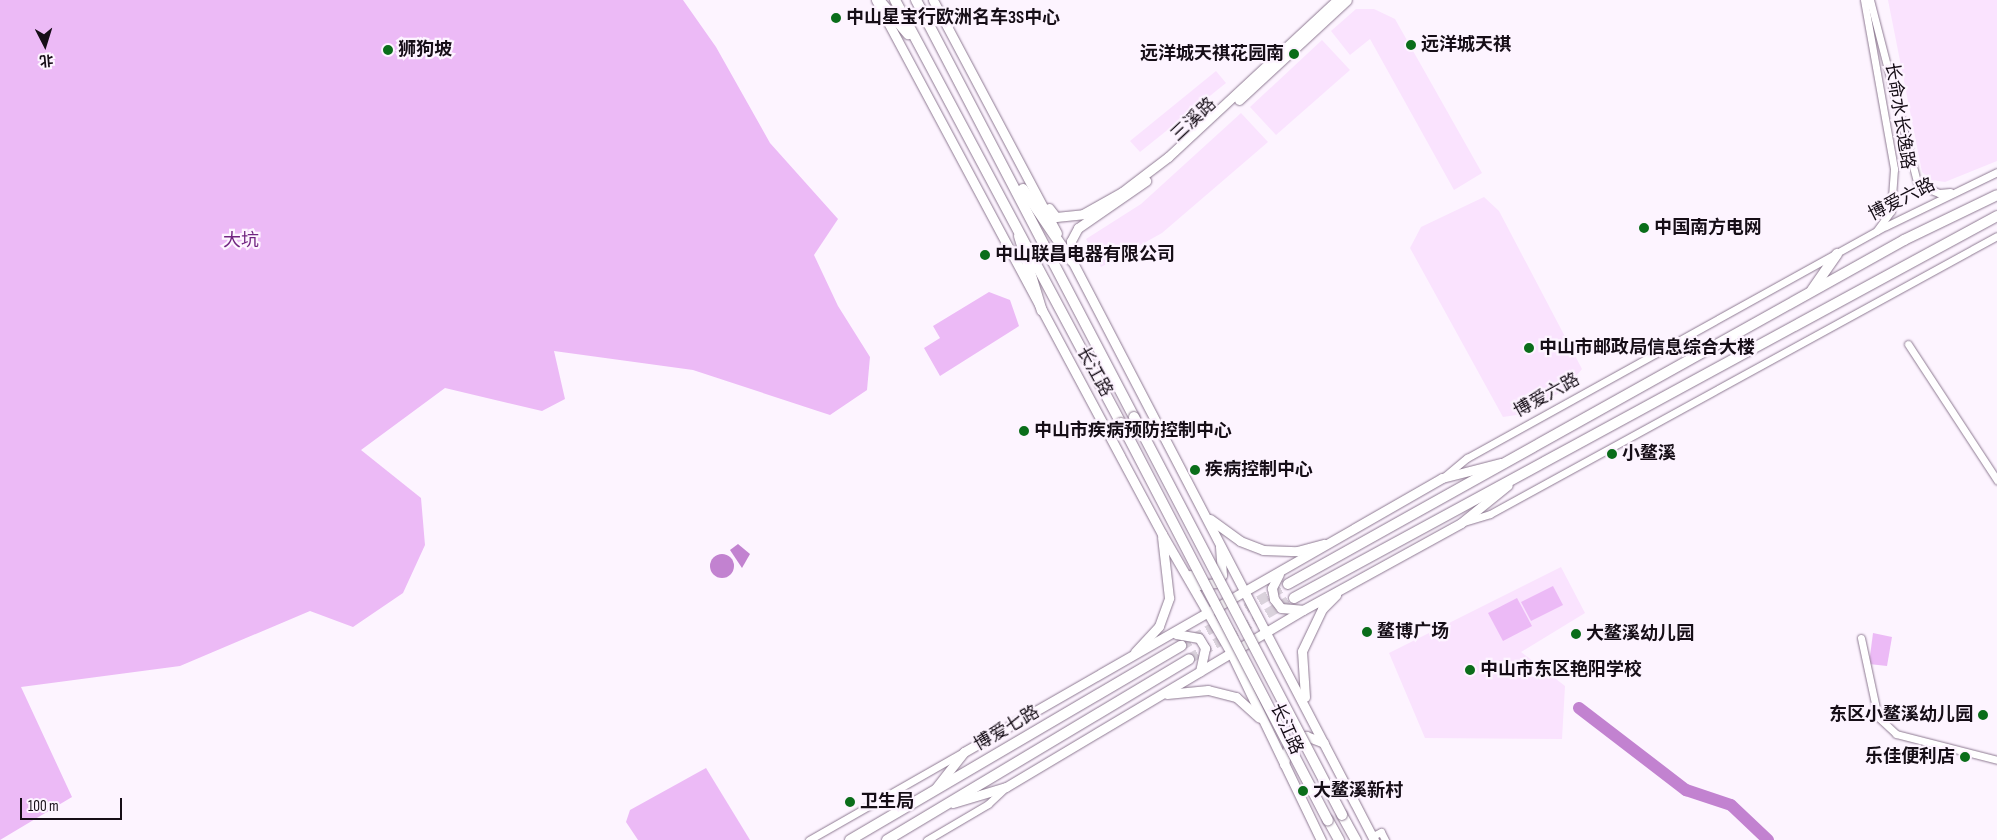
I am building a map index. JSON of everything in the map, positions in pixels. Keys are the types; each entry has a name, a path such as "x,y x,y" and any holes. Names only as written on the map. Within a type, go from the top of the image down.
{"highway":[{"path":"877,0 921,49"},
{"name":"长江路","path":"895,0 1122,422 1338,840"},
{"name":"长江路","path":"916,0 1356,840"},
{"path":"1011,179 1022,186 1072,261"},
{"name":"博爱六路","path":"1288,584 1809,294 1997,195"},
{"path":"1294,598 1997,216"},
{"path":"1017,226 1042,311"},
{"path":"1809,294 1838,254"},
{"name":"博爱七路","path":"850,840 1181,646"},
{"name":"博爱七路","path":"887,840 1188,659"}],"main road":[{"name":"长江路","path":"877,0 1162,534 1231,653 1272,734 1284,764 1321,840"},
{"name":"长江路","path":"933,0 1306,704 1373,838"},
{"name":"三溪路","path":"1037,194 1056,217 1069,217 1083,214 1122,192 1168,157 1338,0"},
{"name":"三溪路","path":"1072,261 1071,242 1078,228 1172,161 1347,0"},
{"path":"1442,478 1511,460"},
{"path":"942,807 1006,787 1303,610 1461,523 1524,472"},
{"name":"博爱六路","path":"1226,604 1442,478"},
{"path":"1207,516 1240,541 1263,550 1297,551 1334,541"},
{"path":"1130,658 1159,626 1169,598 1162,534"},
{"path":"1177,559 1200,585 1216,583 1222,575 1220,541"},
{"path":"1279,574 1272,588 1274,599 1281,608 1303,610"},
{"path":"1306,704 1302,651 1322,609 1344,588"},
{"name":"博爱七路","path":"964,752 1226,604"},
{"path":"1173,634 1190,633 1199,638 1205,648 1200,672"},
{"path":"1155,697 1208,690 1236,697 1250,706 1272,734"},
{"path":"1284,764 1288,746 1306,736 1326,744"},
{"path":"934,790 964,752"}],"street":[{"name":"长命水长逸路","path":"1864,0 1894,169 1891,211 1876,232"},
{"name":"长命水长逸路","path":"1870,0 1918,185 1939,193 1956,191"},
{"name":"博爱六路","path":"1442,478 1467,458 1876,232 1997,172"},
{"path":"1461,523 1490,514 1997,236"},
{"path":"1908,344 1997,480"},
{"path":"1862,638 1878,717 1896,734 1997,760"},
{"path":"809,840 964,752"},
{"path":"927,840 988,804 1006,787"},
{"path":"1373,838 1381,832 1385,840"}],"shaded area":[{"path":"1888,0 1997,0 1997,161 1945,182 1931,180 1922,172"},
{"path":"1356,9 1374,9 1395,19 1482,173 1454,190 1370,39 1350,55 1331,31"},
{"path":"1322,40 1350,70 1276,135 1250,107"},
{"path":"1216,71 1226,83 1140,152 1130,141"},
{"path":"1241,113 1268,142 1162,233 1101,267 1086,239 1141,204"},
{"path":"1484,197 1499,211 1582,369 1564,390 1523,414 1503,417 1410,248 1421,227"},
{"path":"738,544 750,554 742,568 730,550"},
{"path":"722,554 731,557 734,566 731,575 722,578 713,575 710,566 713,557"},
{"name":"中山市东区艳阳学校","path":"1561,567 1585,613 1521,652 1565,686 1562,739 1425,738 1389,653"}],"green space":[{"name":"大坑","path":"0,0 683,0 716,47 770,143 838,219 814,255 838,306 870,357 867,390 830,415 693,370 554,351 565,399 542,411 445,388 361,450 421,498 425,545 403,593 353,627 310,611 180,666 21,687 72,797 0,840"},
{"path":"989,292 1010,300 1019,326 940,376 924,348 940,338 933,326"},
{"path":"1553,586 1563,605 1531,621 1521,602"},
{"path":"1517,598 1532,626 1503,641 1488,613"},
{"path":"1873,633 1892,637 1887,666 1869,664"},
{"path":"706,768 750,840 638,840 626,822 630,810"}],"waterway":[{"path":"1579,708 1686,790 1731,805 1768,840"}],"tunnel":[{"path":"1181,646 1288,584"},
{"path":"1189,659 1294,598"}],"place":[{"name":"中山星宝行欧洲名车3S中心","path":"836,18"},
{"name":"远洋城天祺","path":"1411,45"},
{"name":"狮狗坡","path":"388,50"},
{"name":"远洋城天祺花园南","path":"1294,54"},
{"name":"中国南方电网","path":"1644,228"},
{"name":"中山联昌电器有限公司","path":"985,255"},
{"name":"中山市邮政局信息综合大楼","path":"1529,348"},
{"name":"中山市疾病预防控制中心","path":"1024,431"},
{"name":"小鳌溪","path":"1612,454"},
{"name":"疾病控制中心","path":"1195,470"},
{"name":"鳌博广场","path":"1367,632"},
{"name":"大鳌溪幼儿园","path":"1576,634"},
{"name":"中山市东区艳阳学校","path":"1470,670"},
{"name":"东区小鳌溪幼儿园","path":"1983,715"},
{"name":"乐佳便利店","path":"1965,757"},
{"name":"大鳌溪新村","path":"1303,791"},
{"name":"卫生局","path":"850,802"}]}
